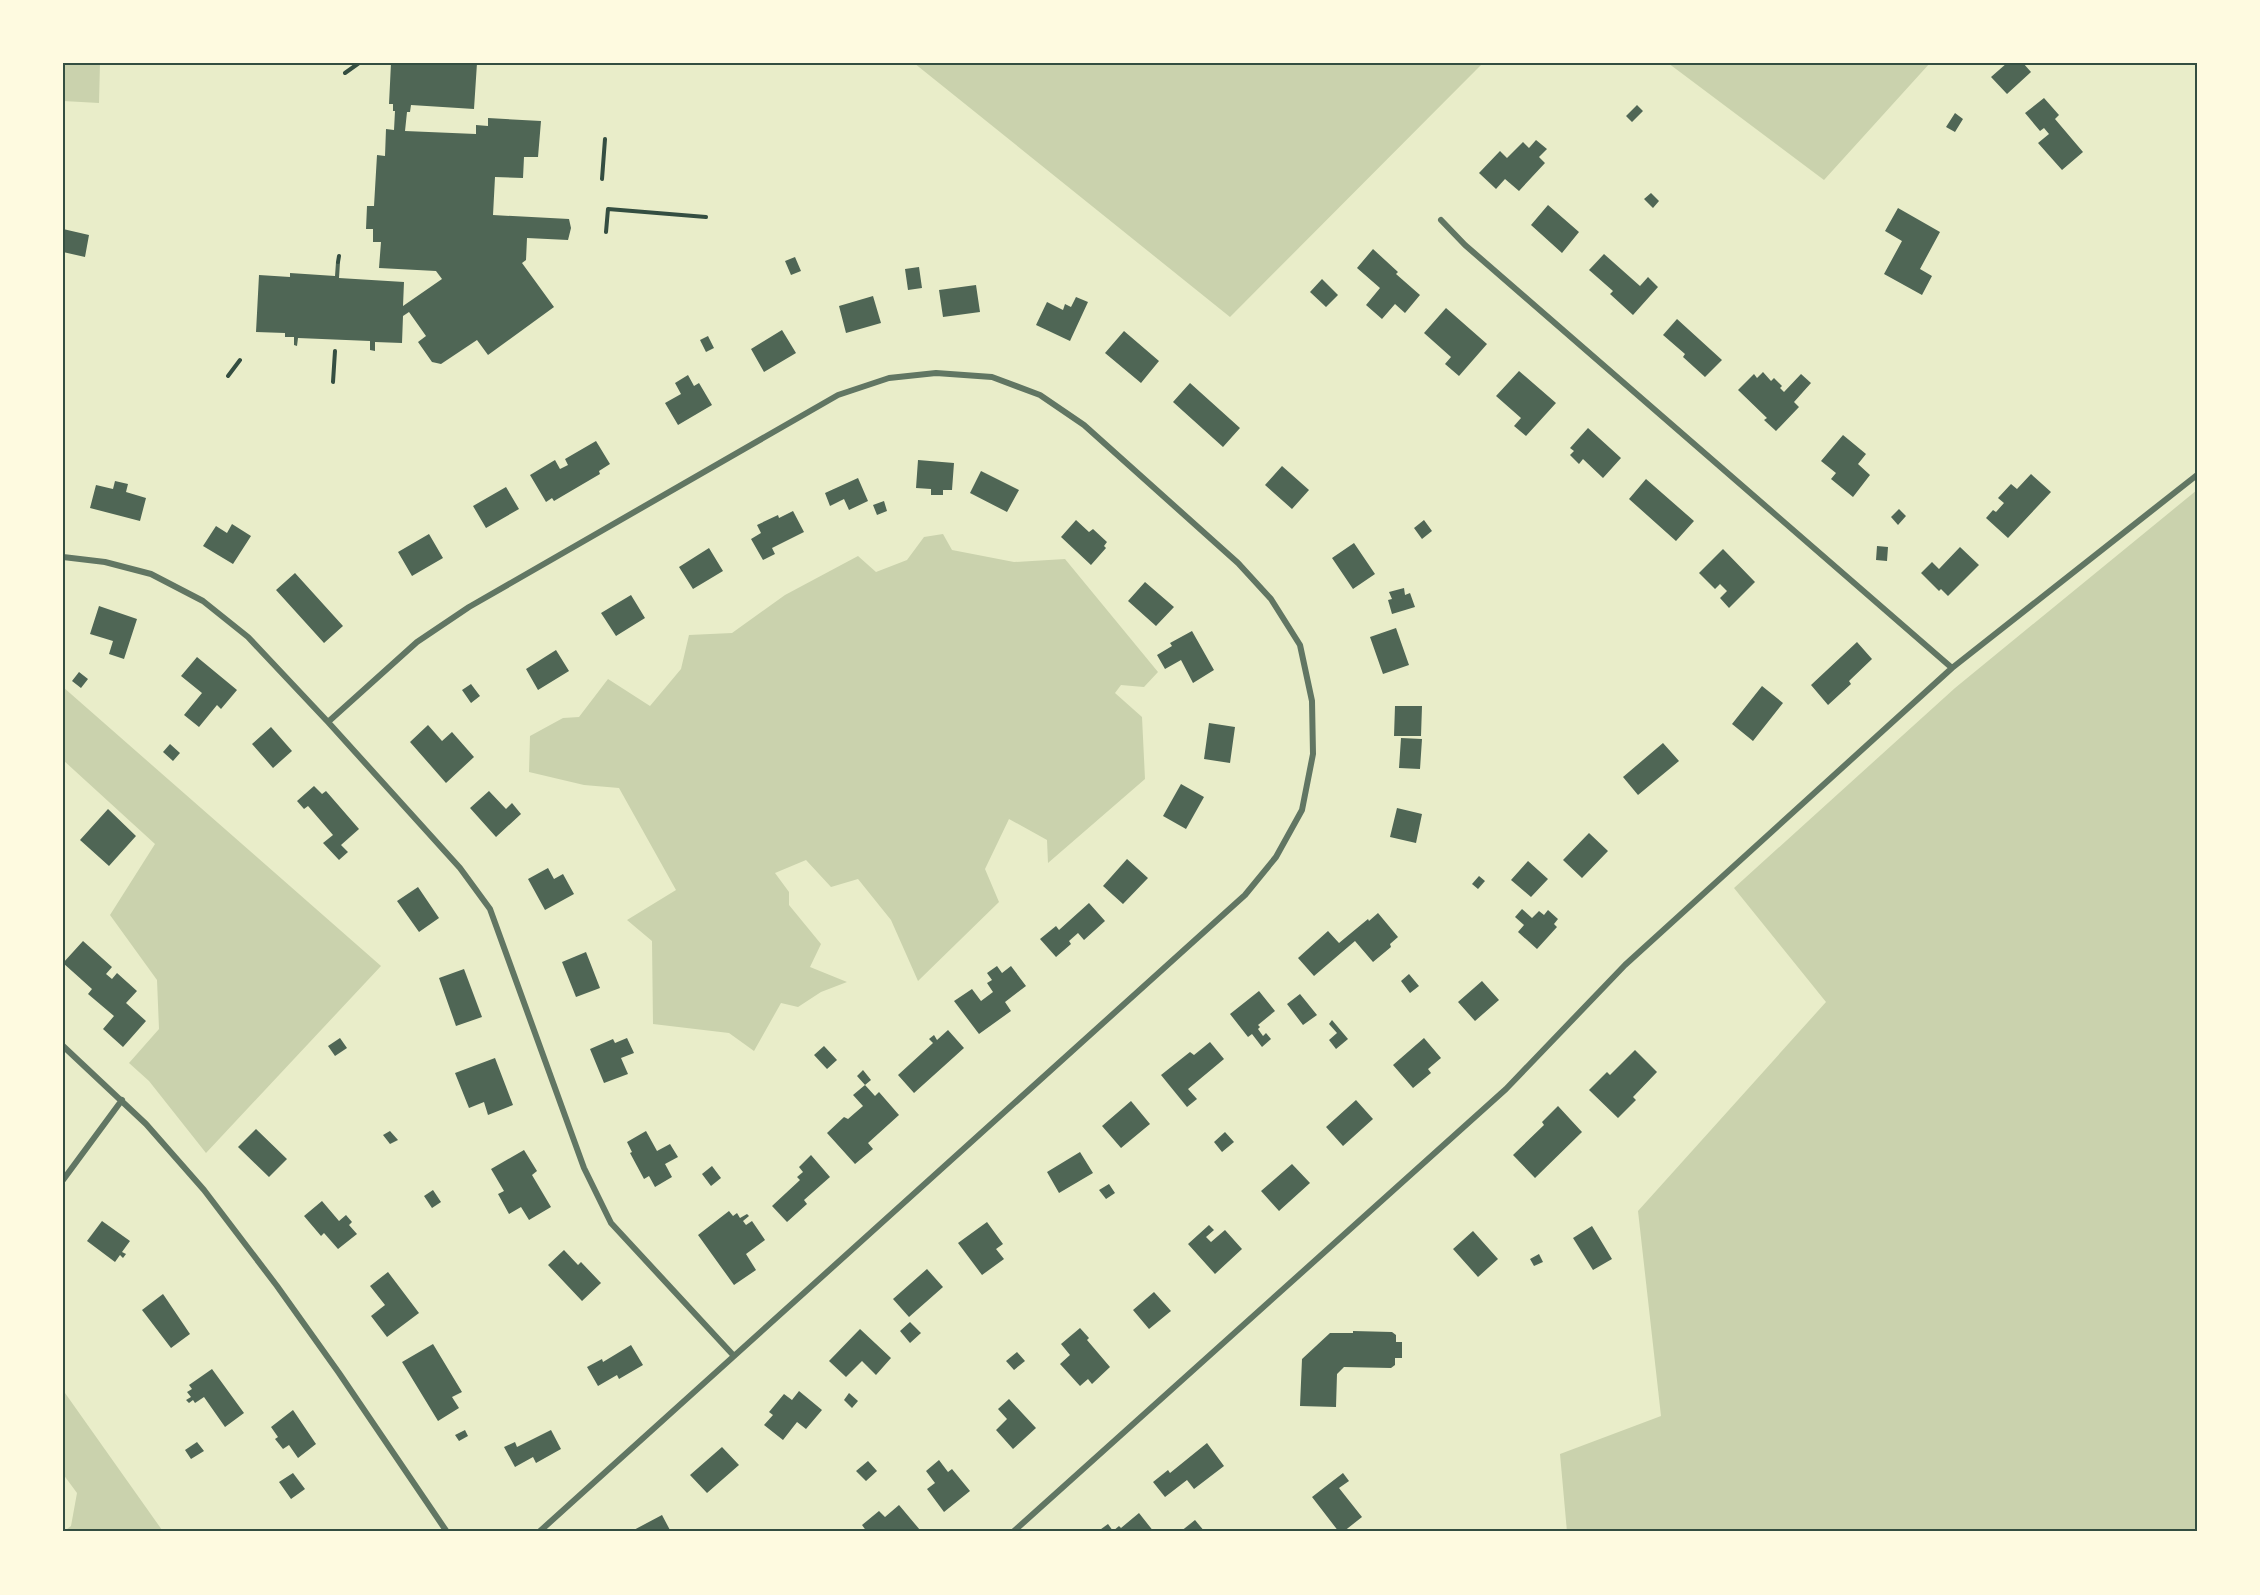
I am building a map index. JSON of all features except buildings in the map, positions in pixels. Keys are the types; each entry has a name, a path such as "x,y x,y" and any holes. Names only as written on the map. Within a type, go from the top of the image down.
{"street":[{"path":"1441,220 1474,253 1952,668"},
{"path":"328,722 417,642 469,607 838,395 889,378 936,373 992,377 1040,395 1084,425 1238,563 1271,598 1300,645 1312,701 1313,754 1302,810 1276,857 1245,895 539,1532"},
{"path":"1012,1532 1506,1089 1625,965 1952,668 2197,475"},
{"path":"63,558 105,562 151,574 203,601 248,637 460,868 490,909 584,1168 612,1223 734,1356"},
{"path":"63,1046 146,1124 204,1190 339,1373 447,1532"},
{"path":"63,1180 122,1100"}],"path":[{"path":"345,74 359,63"},
{"path":"602,179 605,139"},
{"path":"606,232 608,209 706,217"},
{"path":"338,262 339,256"},
{"path":"333,382 335,351"},
{"path":"228,376 240,360"}],"green space":[{"path":"63,63 100,63 99,103 63,101"},
{"path":"914,63 1483,63 1230,317"},
{"path":"1668,63 1930,63 1824,180"},
{"path":"2197,490 2197,1532 1567,1532 1560,1454 1661,1416 1638,1211 1826,1002 1734,888 1955,688"},
{"path":"943,534 952,550 1014,562 1065,559 1158,672 1144,687 1121,685 1115,693 1142,717 1145,779 1048,863 1047,840 1009,819 985,869 999,902 918,981 891,920 858,879 831,887 806,860 775,873 789,892 789,905 821,944 810,967 847,982 821,992 798,1007 781,1003 754,1051 729,1033 653,1024 652,941 627,920 676,890 619,788 584,785 529,772 530,736 563,718 579,717 608,679 650,706 681,669 689,635 732,633 785,595 858,556 876,572 907,560 924,537"},
{"path":"63,687 381,966 206,1153 149,1081 129,1063 159,1029 157,980 110,915 155,844 63,760"},
{"path":"63,1391 162,1530 159,1532 63,1532 71,1526 77,1493 63,1474"}]}
